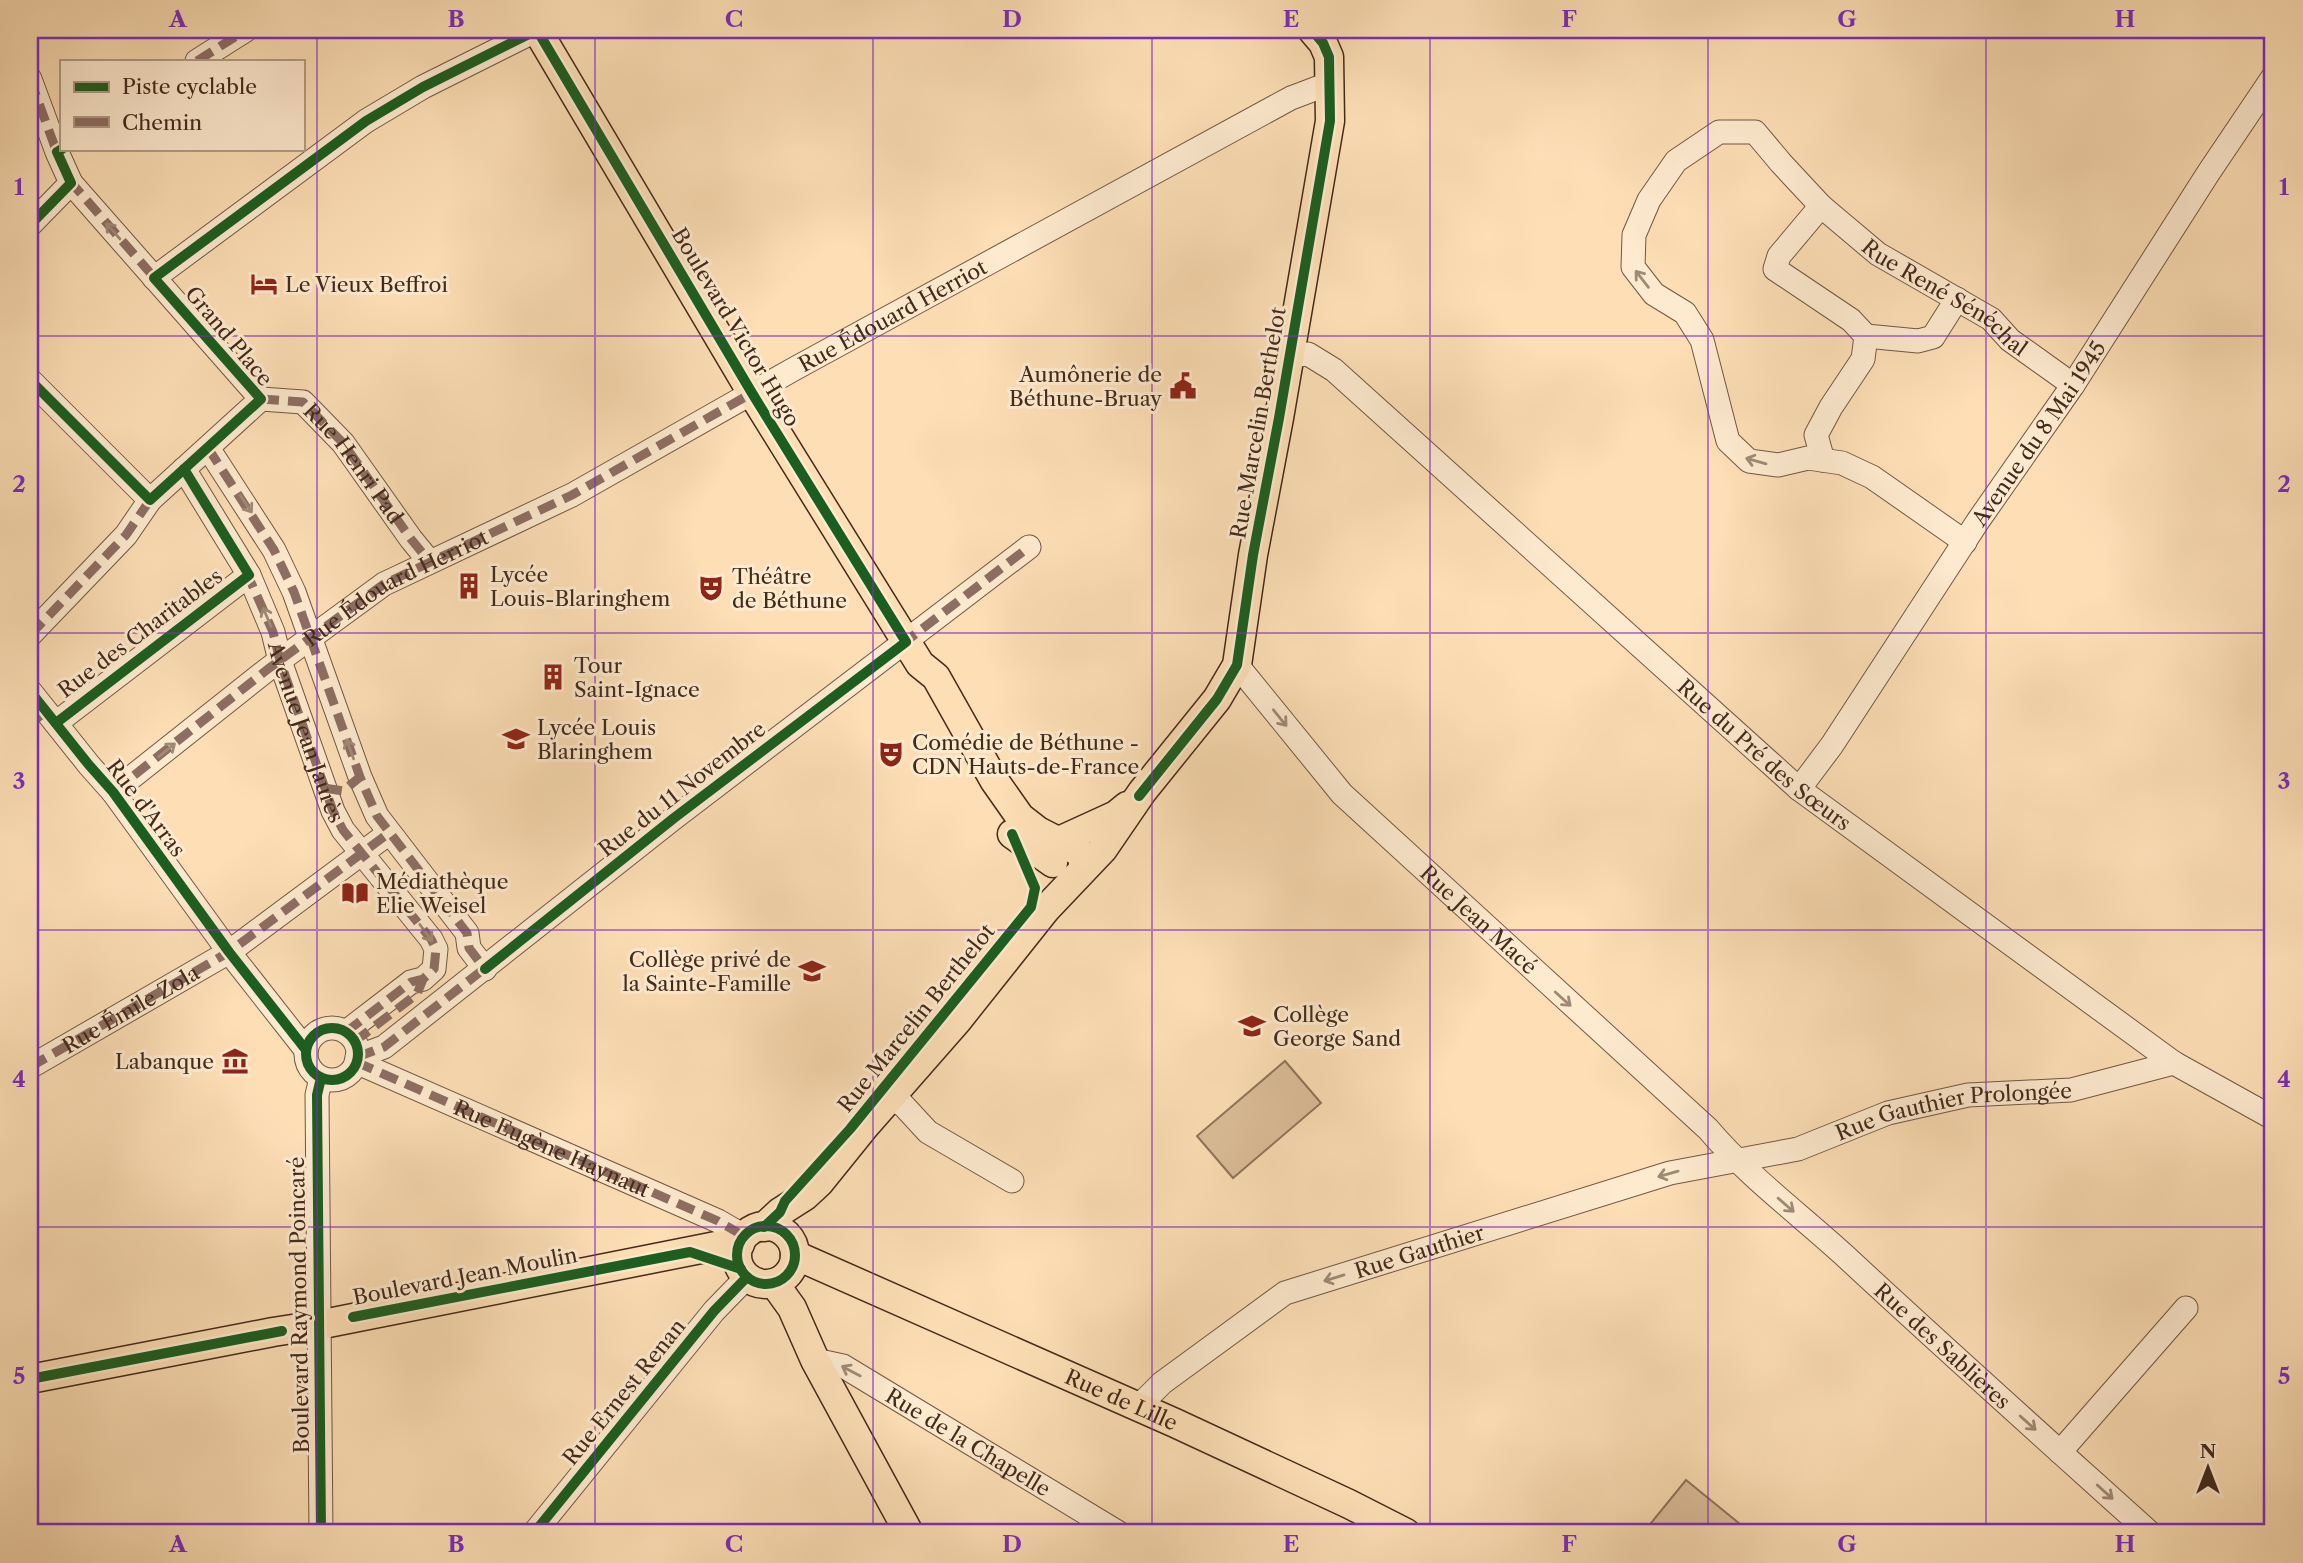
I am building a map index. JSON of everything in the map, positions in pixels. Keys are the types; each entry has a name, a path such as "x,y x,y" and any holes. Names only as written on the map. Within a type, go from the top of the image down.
{"main road":[{"name":"Boulevard Victor Hugo","path":"537,30 752,393 913,653 936,677 994,779 1020,817 1068,860"},
{"name":"Rue Marcelin Berthelot","path":"767,1259 794,1225 800,1200 819,1183 957,1021 1046,909 1068,860 1103,849 1139,796 1217,699 1237,666 1253,555 1330,121 1329,57 1323,43 1312,30"},
{"path":"1068,860 1139,796"},
{"name":"Boulevard Jean Moulin","path":"30,1379 716,1246 767,1259"},
{"path":"767,1259 815,1360 909,1533"},
{"name":"Rue de Lille","path":"767,1259 832,1273 1138,1406 1406,1533"}],"street":[{"path":"199,60 246,30"},
{"path":"154,278 366,121 423,87 537,30"},
{"name":"Avenue du 8 Mai 1945","path":"1799,789 1832,745 1965,542 2073,385 2273,77"},
{"name":"Grand Place","path":"30,79 71,183 261,399 150,500 126,535 30,635"},
{"name":"Rue Édouard Herriot","path":"113,792 346,609 384,584 572,495 752,393 1291,99 1320,87 1331,86"},
{"name":"Rue René Sénéchal","path":"1965,542 1872,477 1842,463 1808,458 1778,466 1749,461 1728,441 1702,340 1685,313 1654,294 1633,267 1634,235 1649,200 1676,161 1719,132 1755,132 1821,206 1878,254 1991,318 2010,340 2073,385"},
{"path":"30,225 71,183"},
{"path":"1821,206 1779,256 1775,269 1851,320 1866,336 1918,341 1933,337 1957,299"},
{"path":"1822,460 1816,435 1863,359 1866,336"},
{"name":"Rue du Pré des Sœurs","path":"1290,356 1308,354 1334,370 1799,789 2174,1063 2273,1118"},
{"path":"30,380 150,500"},
{"name":"Rue Henri Pad","path":"261,399 303,402 344,443 429,561"},
{"name":"Avenue Jean Jaurès","path":"208,448 274,550 294,592 360,777 377,816 467,933 469,948 485,969"},
{"name":"Avenue Jean Jaurès","path":"184,469 249,575 273,632 280,661 324,788 343,830 431,939 436,949 434,969 423,978 411,982 353,1048"},
{"name":"Rue du 11 Novembre","path":"353,1048 384,1047 674,818 913,653 1029,547"},
{"name":"Rue des Charitables","path":"44,720 249,575"},
{"name":"Rue Jean Macé","path":"1237,666 1342,794 1708,1129 1735,1161"},
{"name":"Rue d'Arras","path":"30,691 44,720 113,792 229,952 306,1050"},
{"path":"324,788 344,791 360,777"},
{"name":"Rue Émile Zola","path":"30,1067 229,952 389,832"},
{"path":"333,1028 353,1048 348,1074 342,1077 321,1077 309,1066 306,1050 309,1041 324,1029 333,1028"},
{"name":"Rue Eugène Haynaut","path":"353,1048 718,1221 767,1259"},
{"name":"Rue Gauthier Prolongée","path":"1735,1161 1798,1149 1888,1113 1968,1095 2071,1090 2174,1063"},
{"name":"Boulevard Raymond Poincaré","path":"321,1077 317,1095 321,1533"},
{"path":"890,1098 903,1105 928,1132 1012,1181"},
{"name":"Rue Gauthier","path":"1138,1406 1162,1383 1285,1293 1670,1173 1735,1161"},
{"name":"Rue des Sablières","path":"1735,1161 1841,1253 1936,1342 2150,1533"},
{"name":"Rue Ernest Renan","path":"534,1533 714,1311 767,1259"},
{"path":"2060,1452 2186,1308"},
{"name":"Rue de la Chapelle","path":"815,1360 843,1366 1119,1533"}],"shaded area":[{"path":"1285,1061 1321,1103 1233,1178 1197,1136"},
{"path":"1686,1480 1751,1533 1665,1533 1651,1523"}],"marked path":[{"path":"199,60 246,30"},
{"path":"30,79 59,158"},
{"path":"69,180 159,283"},
{"path":"113,792 268,669 384,584 572,495 752,393"},
{"path":"261,399 303,402 343,443 429,561"},
{"path":"208,448 274,550 294,592 360,777 377,816 467,933 469,948 485,969"},
{"path":"30,635 126,535 150,500"},
{"path":"901,645 1029,547"},
{"path":"246,571 273,632 280,661 333,811 343,830 431,939 436,949 434,969 423,979 411,982 346,1032"},
{"path":"30,724 45,712"},
{"path":"324,788 343,791 360,777"},
{"path":"30,1067 229,952 389,833"},
{"path":"357,1057 384,1047 489,965"},
{"path":"354,1042 417,994 423,979"},
{"path":"356,1062 718,1221 744,1236"}],"cycle path":[{"path":"30,380 150,500 261,399 154,278 366,121 423,87 537,30"},
{"path":"485,969 674,818 906,642 752,393 537,30"},
{"path":"1139,796 1217,699 1237,665 1253,555 1330,121 1329,57 1323,43 1312,30"},
{"path":"30,225 71,183 57,152 60,150"},
{"path":"56,723 249,575 184,469"},
{"path":"30,691 113,792 229,952 306,1050"},
{"path":"764,1227 780,1212 785,1201 850,1129 1031,907 1035,888 1012,834"},
{"path":"332,1028 342,1030 350,1036 356,1044 358,1054 356,1064 350,1072 342,1078 332,1080 322,1078 314,1072 308,1064 306,1054 308,1044 314,1036 322,1030 332,1028"},
{"path":"321,1078 317,1095 321,1533"},
{"path":"766,1226 782,1231 790,1239 795,1255 790,1271 782,1279 766,1284 750,1279 742,1271 737,1255 742,1239 750,1231 766,1226"},
{"path":"353,1317 690,1252 741,1269"},
{"path":"534,1533 714,1311 747,1277"},
{"path":"30,1379 282,1331"}],"place":[{"name":"Le Vieux Beffroi","path":"264,284"},
{"name":"Aumônerie de Béthune-Bruay","path":"1183,386"},
{"name":"Lycée Louis-Blaringhem","path":"469,586"},
{"name":"Théâtre de Béthune","path":"711,588"},
{"name":"Tour Saint-Ignace","path":"553,677"},
{"name":"Lycée Louis Blaringhem","path":"516,739"},
{"name":"Comédie de Béthune - CDN Hauts-de-France","path":"891,754"},
{"name":"Médiathèque Elie Weisel","path":"355,893"},
{"name":"Collège privé de la Sainte-Famille","path":"812,971"},
{"name":"Collège George Sand","path":"1252,1026"},
{"name":"Labanque","path":"235,1061"}]}
